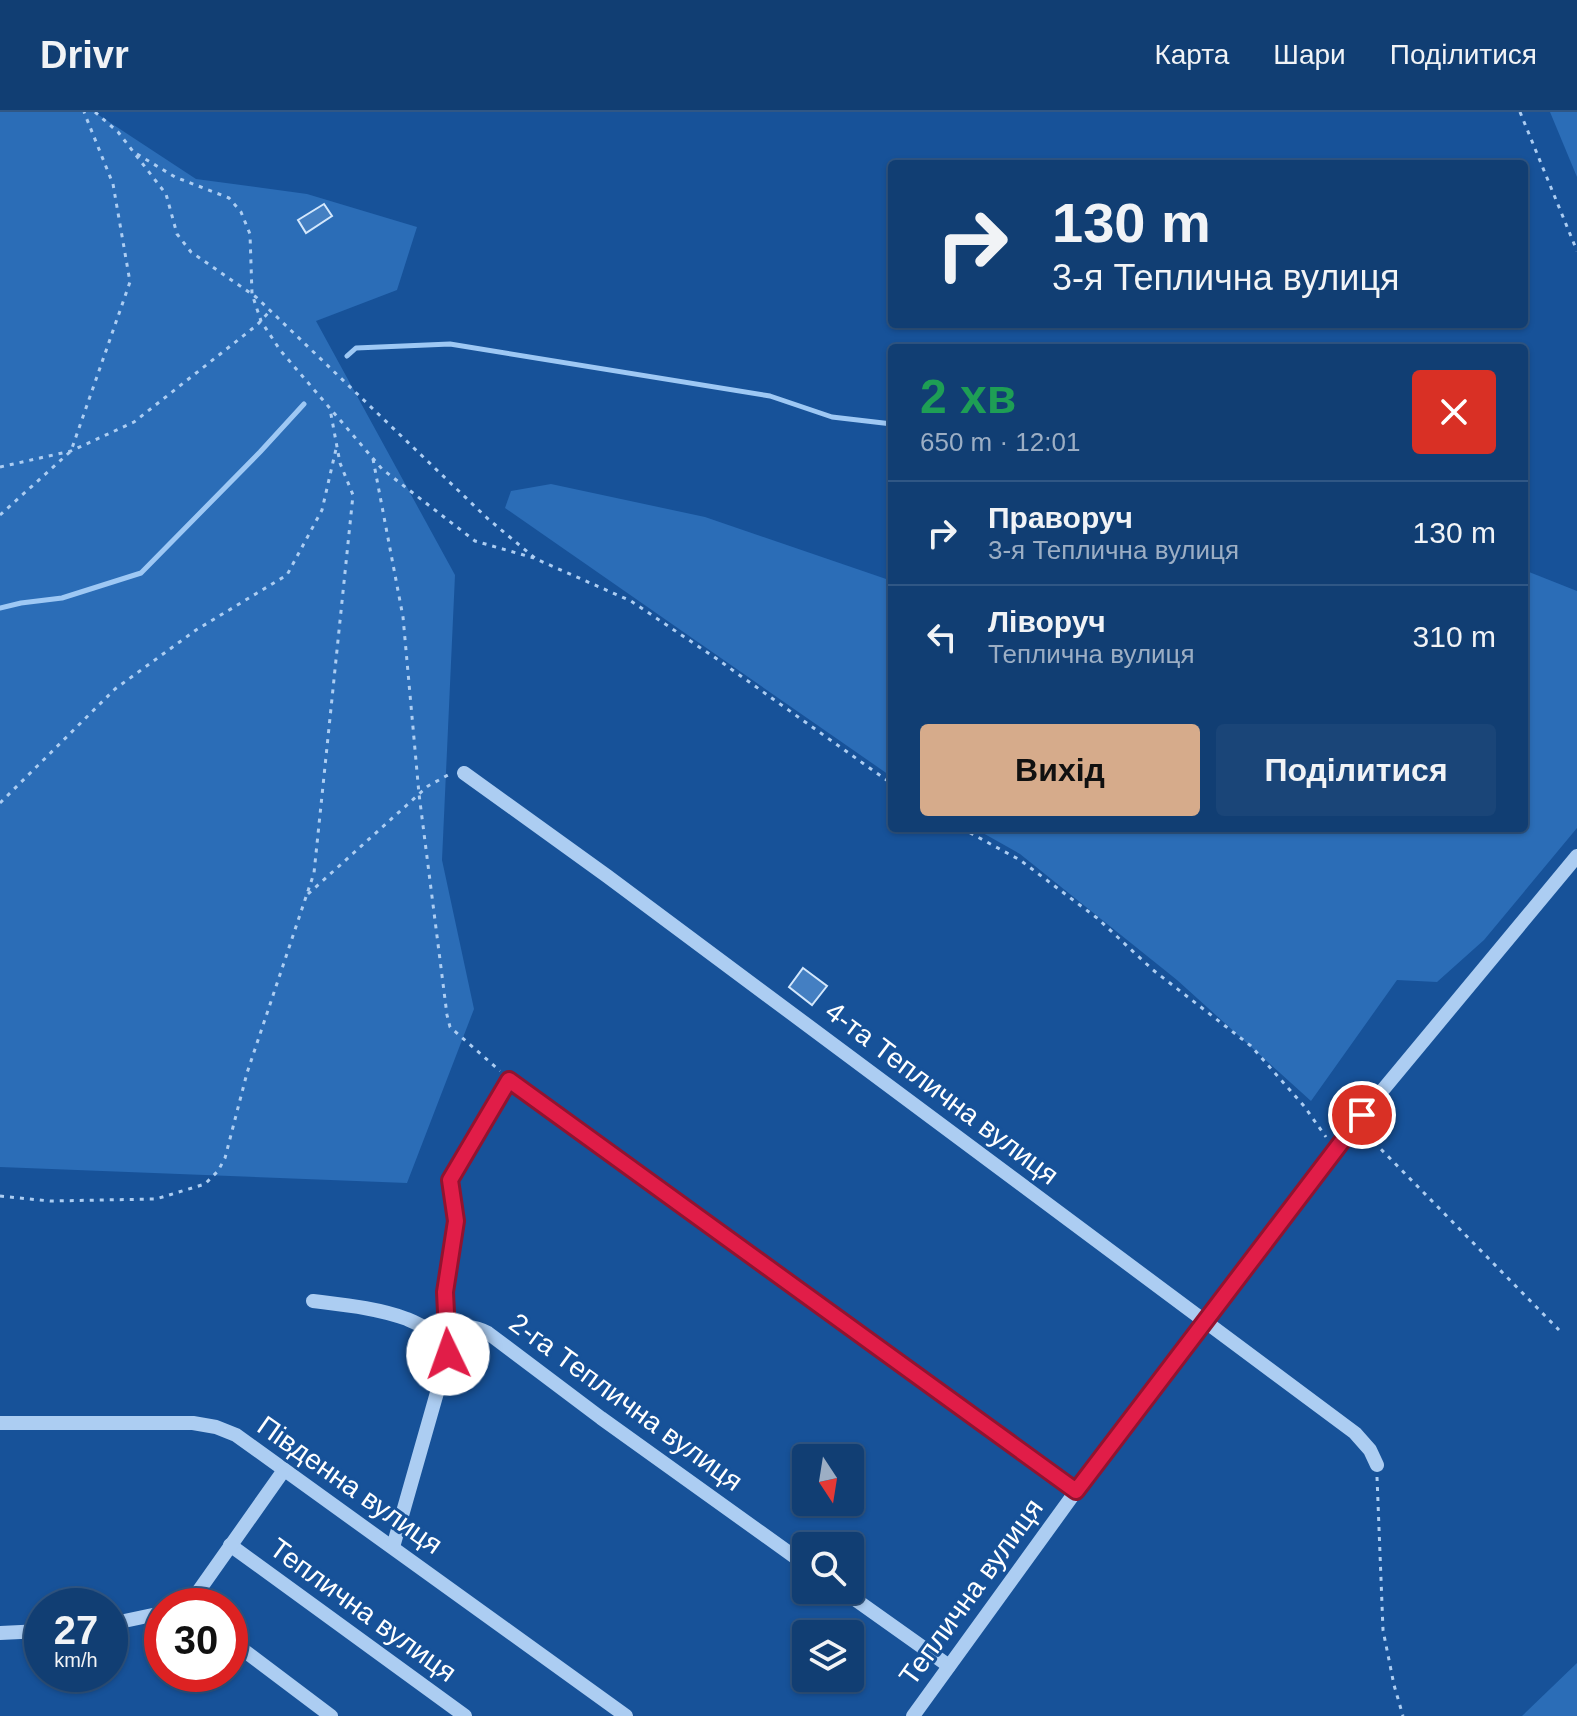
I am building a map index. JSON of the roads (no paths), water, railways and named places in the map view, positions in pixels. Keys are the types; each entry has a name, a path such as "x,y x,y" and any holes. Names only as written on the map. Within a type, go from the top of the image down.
{"street":[{"name":"4-та Теплична вулиця","path":"464,773 1355,1433 1370,1450 1377,1465"},
{"name":"Теплична вулиця","path":"913,1716 1076,1491 1335,1150 1577,856"},
{"path":"393,1547 448,1354 445,1292 456,1221 450,1180 509,1080 1076,1491"},
{"path":"313,1301 374,1309 448,1337"},
{"name":"2-га Теплична вулиця","path":"448,1337 471,1326 488,1333 792,1555"},
{"name":"Південна вулиця","path":"0,1423 193,1423 236,1435 626,1716"},
{"name":"Теплична вулиця","path":"200,1588 284,1470"},
{"name":"Теплична вулиця","path":"230,1545 465,1716"},
{"path":"862,1604 949,1666"},
{"path":"0,1633 24,1632"},
{"path":"248,1654 331,1716"}],"waterway":[{"path":"347,356 356,348 450,344 770,396 832,417 888,424"},
{"path":"0,608 62,598 141,573 304,404"}]}
